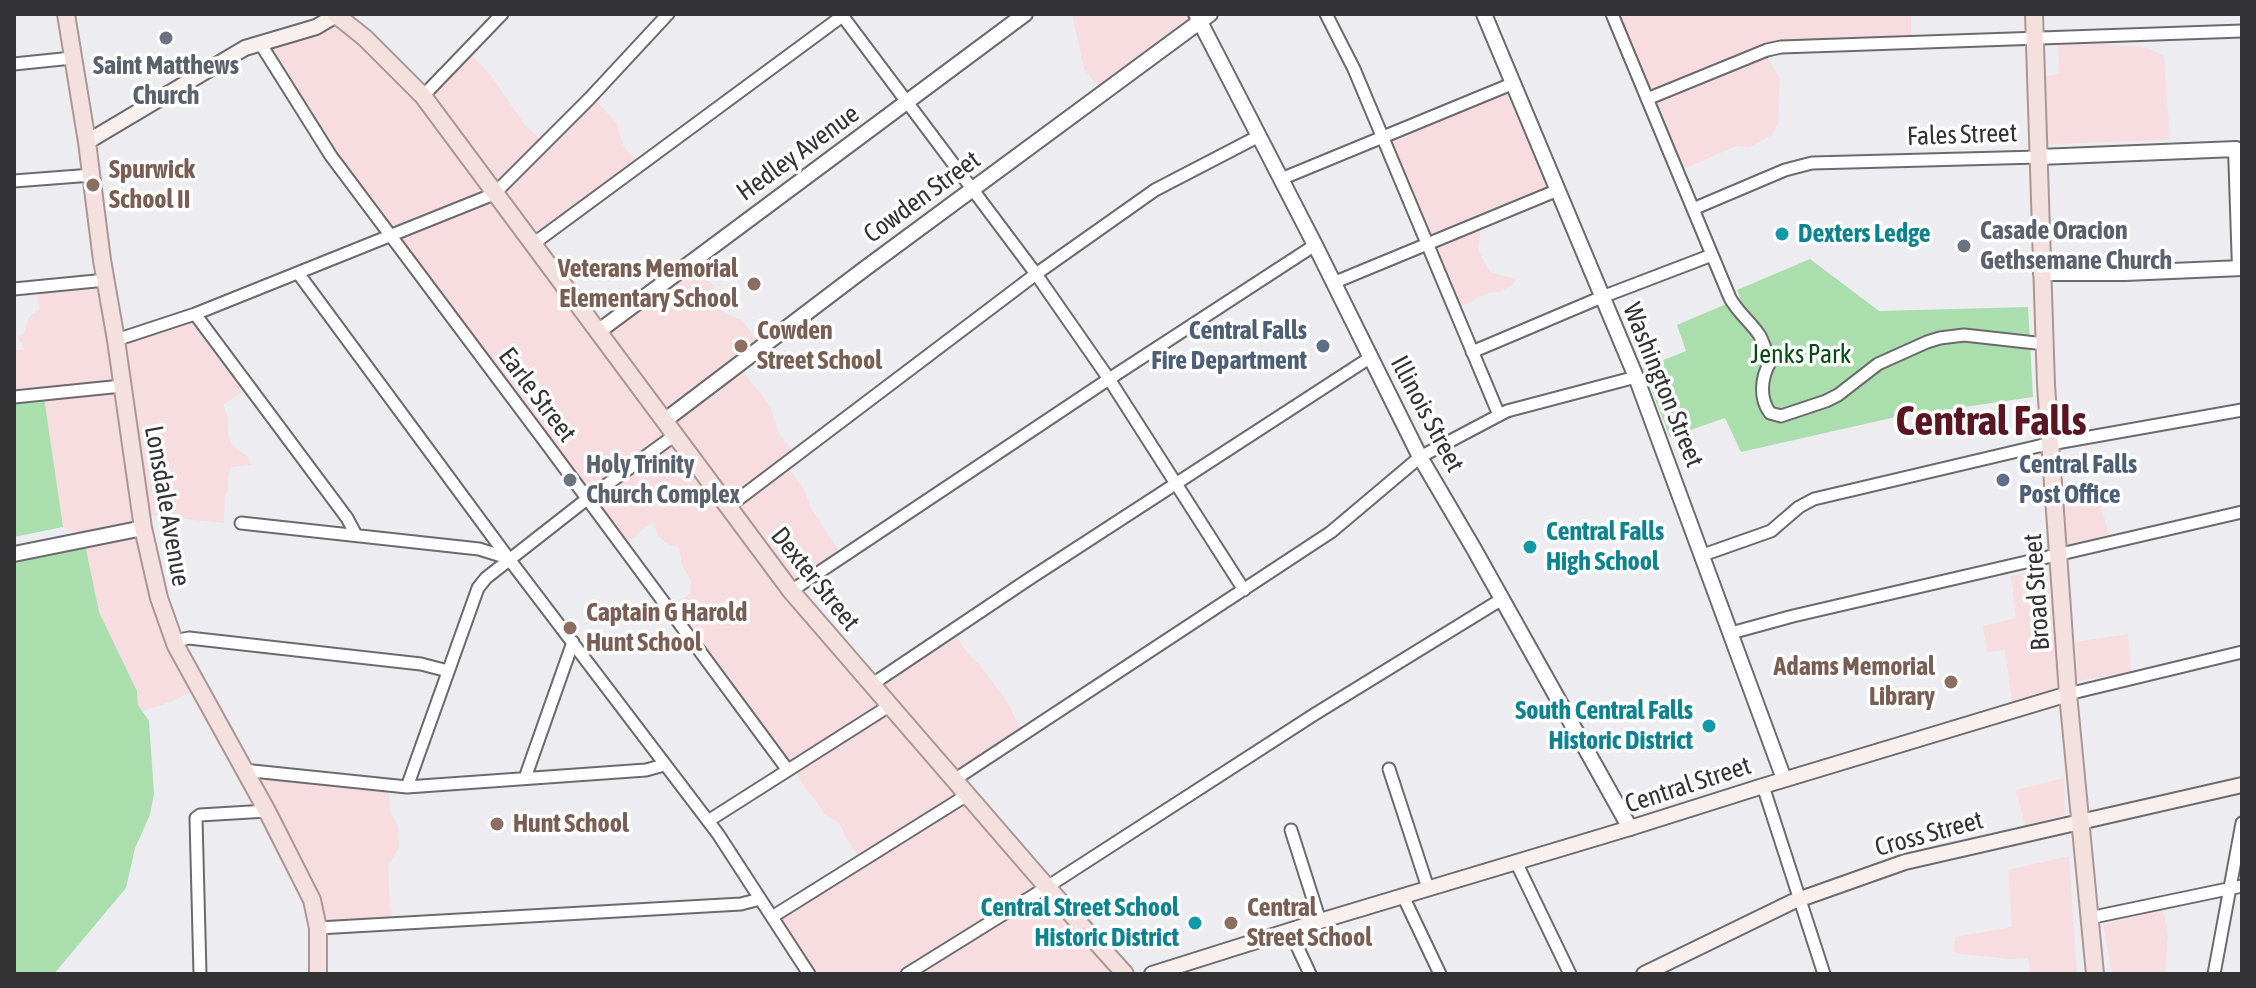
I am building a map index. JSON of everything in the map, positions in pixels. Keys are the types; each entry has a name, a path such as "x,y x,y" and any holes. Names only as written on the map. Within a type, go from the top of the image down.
{"main road":[{"name":"Lonsdale Avenue","path":"66,14 143,528 159,598 174,641 312,900 318,928 318,974"},
{"name":"Dexter Street","path":"336,14 365,38 423,96 791,591 1124,974"},
{"path":"87,142 245,48 316,27 336,14"},
{"name":"Broad Street","path":"2034,14 2041,273 2058,555 2095,974"},
{"name":"Central Street","path":"1152,974 2068,694"},
{"name":"Cross Street","path":"1644,974 1801,898 1917,858 2242,785"}],"street":[{"path":"423,96 502,14"},
{"path":"116,340 195,314 494,194 668,14"},
{"name":"Hedley Avenue","path":"599,331 1025,14"},
{"path":"1326,14 1383,136 1499,415"},
{"name":"Washington Street","path":"1484,14 1636,377 1784,779"},
{"path":"1612,14 1730,298 1764,345 1770,362 1763,378 1763,399 1770,413 1785,415 1826,401 1878,364 1940,338 1964,335 2045,344"},
{"path":"533,244 842,15 1036,274 1109,379 1244,590"},
{"name":"Illinois Street","path":"1202,16 1420,457 1630,828"},
{"name":"Cowden Street","path":"664,421 1202,16"},
{"path":"1647,99 1774,48 2242,31"},
{"name":"Earle Street","path":"260,43 331,156 787,769"},
{"path":"14,64 72,58"},
{"path":"1281,179 1514,83"},
{"path":"728,507 1036,274 1155,190 1259,136"},
{"path":"2041,273 2241,268 2239,148"},
{"name":"Fales Street","path":"1693,209 1785,170 1812,163 2239,148"},
{"path":"14,181 92,175"},
{"path":"1333,283 1558,190"},
{"path":"791,591 1315,245"},
{"path":"1472,352 1712,255"},
{"path":"298,273 708,821 809,974"},
{"path":"14,289 106,280"},
{"path":"195,314 347,518 356,535"},
{"path":"871,685 1371,357"},
{"path":"954,780 1338,527 1420,457 1499,415 1636,377"},
{"path":"14,397 122,386"},
{"path":"1703,555 1771,531 1799,507 1814,499 2051,444 2242,410"},
{"path":"407,787 478,588 509,559 675,435"},
{"path":"1731,633 2242,512"},
{"path":"241,523 479,549 509,559"},
{"path":"14,554 143,528"},
{"path":"907,974 1315,714 1502,599"},
{"path":"174,641 189,638 421,664 448,671"},
{"path":"525,778 573,642"},
{"name":"Central Street","path":"2068,694 2242,652"},
{"path":"708,821 889,706"},
{"path":"243,770 407,787 646,770 664,765"},
{"path":"1389,769 1428,888"},
{"path":"1763,786 1824,974"},
{"path":"772,917 967,795"},
{"path":"200,974 196,818 200,815 267,811"},
{"path":"2214,974 2242,823"},
{"path":"1291,830 1320,921"},
{"path":"1516,862 1570,974"},
{"path":"2089,918 2242,886"},
{"path":"1403,896 1440,974"},
{"path":"318,928 741,904 760,899"},
{"path":"1290,931 1310,974"}],"shaded area":[{"path":"1072,14 1192,14 1198,26 1102,91 1084,69"},
{"path":"1613,14 1911,14 1911,46 1770,53 1767,56 1780,79 1778,124 1772,135 1750,147 1736,146 1679,171"},
{"path":"331,17 426,102 470,54 490,74 525,125 544,143 594,99 617,123 623,145 640,165 537,245 595,334 697,264 717,290 724,313 742,320 763,348 739,366 770,406 779,434 798,456 787,466 843,557 794,591 872,690 956,635 1010,706 1026,735 955,783 1119,974 805,974 773,923 862,862 840,824 825,815 794,769 667,610 691,593 691,581 682,565 679,548 658,536 653,522 622,547 333,165 287,97 258,48"},
{"path":"2104,44 2149,48 2164,56 2170,140 2047,144 2044,76 2059,74 2058,45"},
{"path":"1515,87 1559,193 1481,226 1478,250 1490,272 1517,279 1499,292 1488,293 1456,309 1384,139"},
{"path":"106,280 116,340 194,315 245,390 223,405 233,446 248,457 251,465 231,467 224,523 145,515 147,544 196,690 143,711 138,705 137,691 99,612 84,539 63,527 44,398 14,399 14,350 24,350 17,337 23,335 29,317 39,310 37,288"},
{"path":"2098,495 2110,539 2066,548 2062,502"},
{"path":"2047,567 2058,689 2012,703 2005,650 1987,652 1983,626 2016,618 2011,576"},
{"path":"2128,634 2131,672 2078,681 2075,642"},
{"path":"245,771 389,789 390,811 398,826 399,848 388,865 394,925 324,931"},
{"path":"2064,778 2065,815 2025,825 2016,790"},
{"path":"2069,856 2077,974 2030,974 2028,958 1954,953 1955,937 2012,927 2008,870"},
{"path":"2163,910 2168,932 2165,974 2112,974 2103,924"}],"green space":[{"name":"Jenks Park","path":"1810,259 1879,311 2028,307 2033,397 1896,417 1741,452 1725,418 1670,437 1643,368 1686,351 1677,325 1740,298 1737,290"},
{"path":"44,397 63,527 14,537 14,399"},
{"path":"84,539 99,612 137,691 138,705 149,721 154,794 150,815 135,848 126,888 54,974 14,974 14,554"}],"place":[{"name":"Saint Matthews Church","path":"166,38"},
{"name":"Spurwick School II","path":"93,185"},
{"name":"Dexters Ledge","path":"1782,234"},
{"name":"Casade Oracion Gethsemane Church","path":"1964,246"},
{"name":"Veterans Memorial Elementary School","path":"754,284"},
{"name":"Cowden Street School","path":"741,346"},
{"name":"Central Falls Fire Department","path":"1323,346"},
{"name":"Holy Trinity Church Complex","path":"570,480"},
{"name":"Central Falls Post Office","path":"2003,480"},
{"name":"Central Falls High School","path":"1530,547"},
{"name":"Captain G Harold Hunt School","path":"570,628"},
{"name":"Adams Memorial Library","path":"1951,682"},
{"name":"South Central Falls Historic District","path":"1709,726"},
{"name":"Hunt School","path":"497,824"},
{"name":"Central Street School Historic District","path":"1195,923"},
{"name":"Central Street School","path":"1231,923"}],"district":[{"name":"Central Falls","path":"1991,422"}]}
